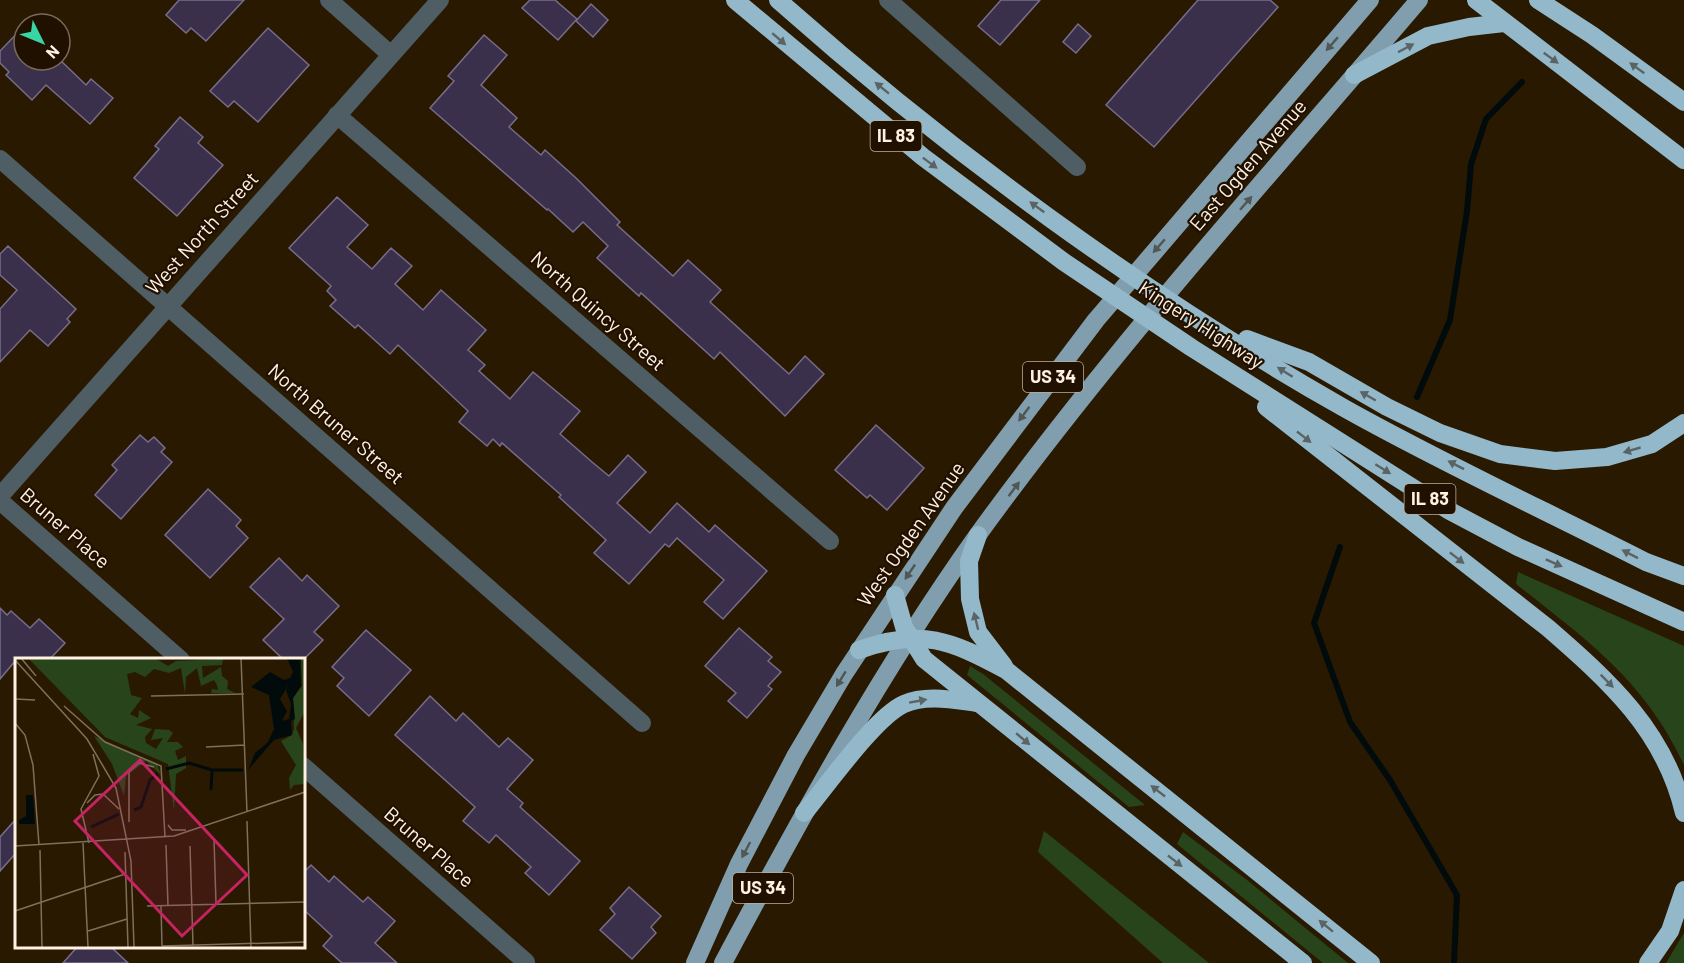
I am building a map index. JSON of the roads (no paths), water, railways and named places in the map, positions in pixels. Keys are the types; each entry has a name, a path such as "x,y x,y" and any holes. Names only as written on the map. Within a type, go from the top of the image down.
{"highway":[{"name":"Kingery Highway","path":"735,0 923,158 1064,262 1192,348 1448,510 1518,547 1684,622"},
{"name":"Kingery Highway","path":"778,0 957,148 1084,242 1212,327 1345,408 1646,562 1684,576"},
{"path":"1476,0 1642,125 1684,160"},
{"path":"1538,0 1556,8 1684,102"},
{"path":"1354,75 1428,36 1469,27 1504,23"},
{"path":"1212,327 1309,362 1387,407 1430,428 1500,454 1555,461 1607,457 1652,444 1684,423"},
{"path":"1192,348 1548,628 1593,667 1646,726 1677,784 1684,813"},
{"path":"978,535 969,561 970,599 978,632 1006,670"},
{"path":"895,595 910,639 924,659 1303,963"},
{"path":"859,651 892,640 949,642 1006,670 1371,963"},
{"path":"804,813 873,729 904,704 935,698 977,703"},
{"path":"1648,963 1670,931 1684,890"}],"main road":[{"name":"East Ogden Avenue","path":"1225,170 1370,0"},
{"name":"East Ogden Avenue","path":"978,535 1112,359 1419,0"},
{"name":"West Ogden Avenue","path":"695,963 739,864 796,755 895,595 954,508 1096,320 1225,170"},
{"name":"US 34","path":"723,963 804,813 910,639 978,535"}],"street":[{"path":"329,0 390,54"},
{"name":"West North Street","path":"0,496 440,0"},
{"path":"896,3 1077,167"},
{"name":"North Quincy Street","path":"336,115 830,541"},
{"name":"North Bruner Street","path":"0,159 642,723"},
{"name":"Bruner Place","path":"0,501 180,658"},
{"name":"Bruner Place","path":"304,767 526,962"}],"waterway":[{"path":"1417,397 1450,320 1467,211 1471,164 1486,119 1522,82"},
{"path":"1340,547 1314,623 1350,722 1390,780 1457,895 1454,963"}]}
